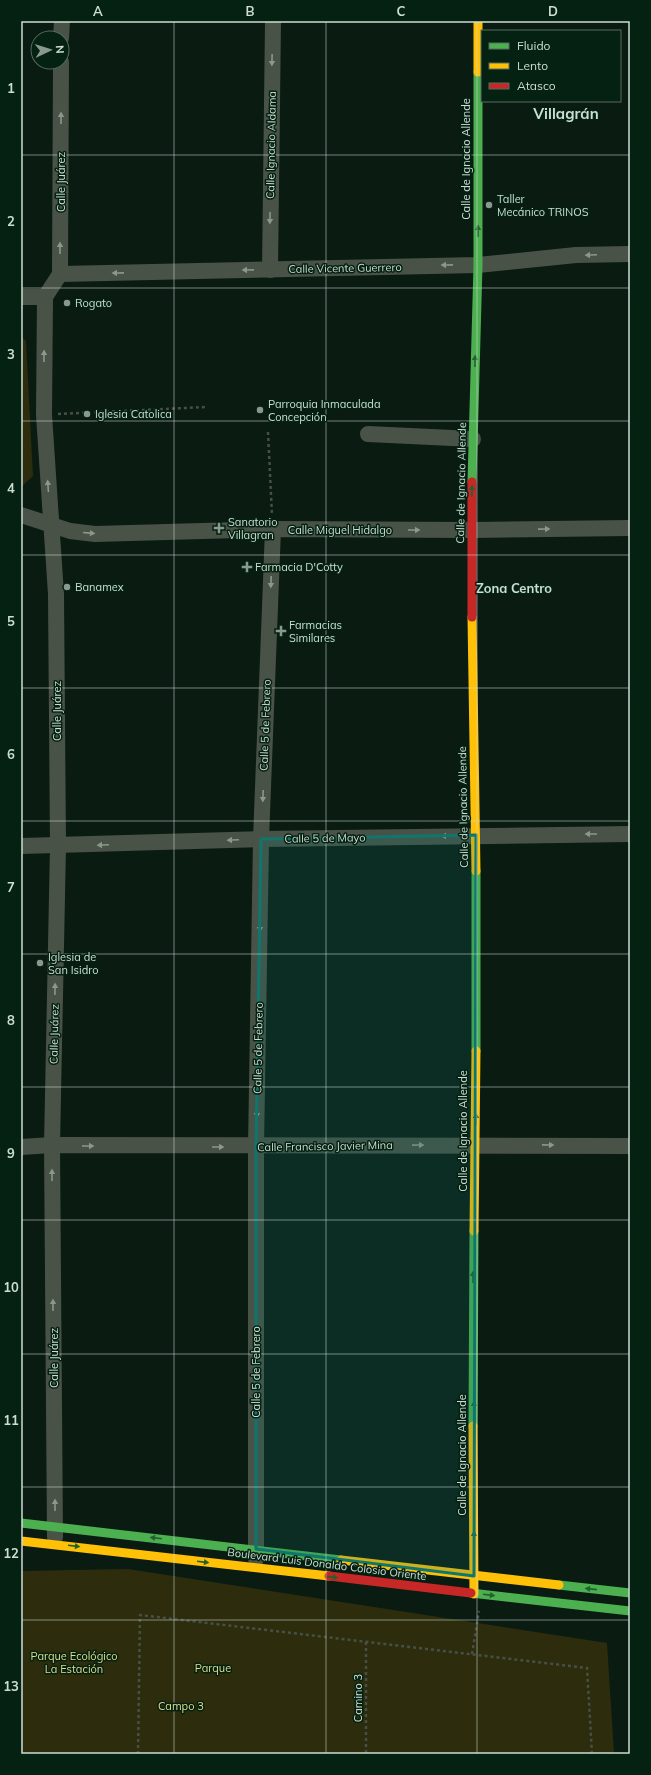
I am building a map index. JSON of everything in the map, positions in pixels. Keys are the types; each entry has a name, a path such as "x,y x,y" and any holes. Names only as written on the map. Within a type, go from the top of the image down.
{"street":[{"name":"Calle Ignacio Aldama","path":"270,270 273,21"},
{"name":"Calle de Ignacio Allende","path":"478,21 478,265 471,530 476,835 476,1144 473,1268 474,1576 478,1594"},
{"name":"Calle Juárez","path":"60,274 61,70"},
{"name":"Calle Vicente Guerrero","path":"60,274 478,265 576,255 630,254"},
{"path":"21,297 45,297 60,274"},
{"name":"Calle Juárez","path":"45,297 44,415 56,594 58,846 52,1145 55,1544"},
{"path":"368,434 473,439"},
{"name":"Calle Miguel Hidalgo","path":"21,515 70,531 95,534 273,529 471,530 630,528"},
{"name":"Calle 5 de Febrero","path":"256,1568 256,1147 261,839 273,529"},
{"name":"Calle 5 de Mayo","path":"21,846 261,839 630,834"},
{"name":"Calle Francisco Javier Mina","path":"21,1147 52,1145 256,1147 476,1144 630,1146"},
{"name":"Boulevard Luis Donaldo Colosio Oriente","path":"21,1523 630,1593"},
{"name":"Boulevard Luis Donaldo Colosio Oriente","path":"21,1541 630,1611"}],"path":[{"path":"44,415 206,407"},
{"path":"268,432 273,529"},
{"path":"472,1654 478,1594"},
{"path":"138,1754 140,1615 587,1668 592,1754"},
{"name":"Camino 3","path":"366,1642 366,1754"}],"highlighted area":[{"path":"476,835 474,1576 256,1549 256,1147 261,839"}],"green space":[{"path":"21,337 26,341 33,476 21,487"},
{"name":"Parque","path":"128,1569 607,1643 614,1754 21,1754 21,1571"}],"traffic: fast":[{"path":"472,482 478,265 478,72"},
{"path":"476,871 476,1051"},
{"path":"473,1426 474,1231"},
{"path":"21,1523 341,1560"},
{"path":"559,1585 630,1593"},
{"path":"471,1593 630,1611"}],"traffic: slow":[{"path":"478,21 478,72"},
{"path":"472,617 476,871"},
{"path":"474,1231 476,1051"},
{"path":"473,1426 474,1594"},
{"path":"21,1541 329,1576"},
{"path":"341,1560 559,1585"}],"traffic: jam":[{"path":"472,482 472,617"},
{"path":"329,1576 471,1593"}],"place":[{"name":"Taller Mecánico TRINOS","path":"489,205"},
{"name":"Rogato","path":"67,303"},
{"name":"Parroquia Inmaculada Concepción","path":"260,410"},
{"name":"Iglesia Catolica","path":"87,414"},
{"name":"Sanatorio Villagran","path":"219,528"},
{"name":"Farmacia D'Cotty","path":"247,567"},
{"name":"Banamex","path":"67,587"},
{"name":"Farmacias Similares","path":"281,631"},
{"name":"Iglesia de San Isidro","path":"40,963"}],"district":[{"name":"Villagrán","path":"566,114"},
{"name":"Zona Centro","path":"514,588"}],"park label":[{"name":"Parque Ecológico La Estación","path":"74,1662"},
{"name":"Campo 3","path":"181,1706"}]}
